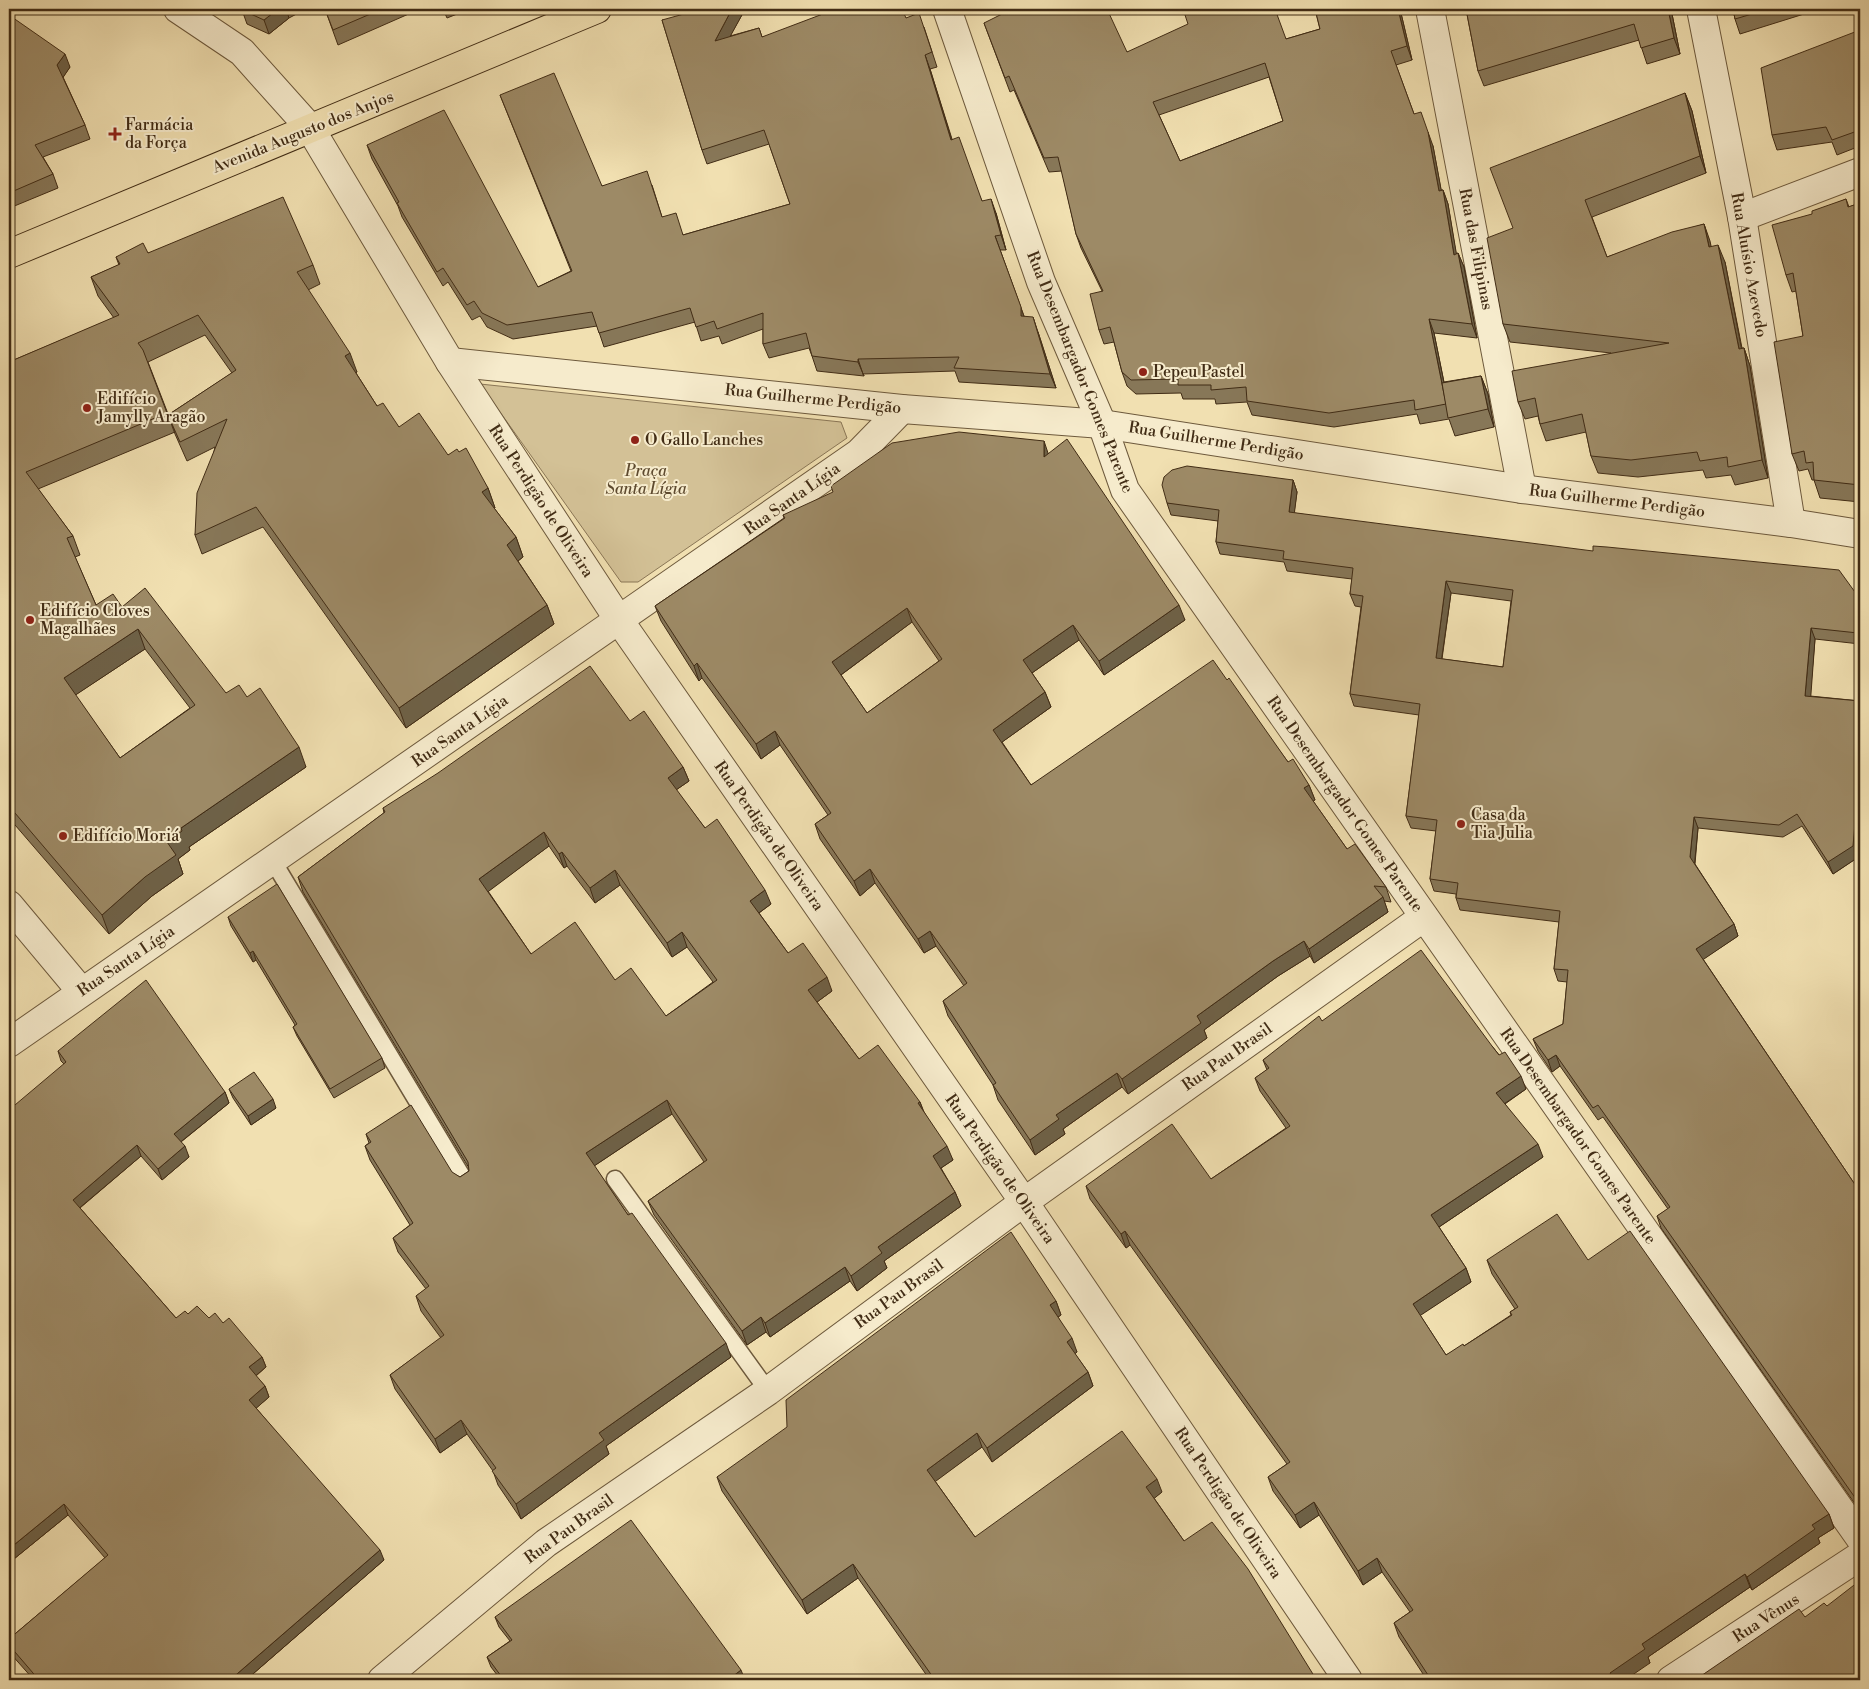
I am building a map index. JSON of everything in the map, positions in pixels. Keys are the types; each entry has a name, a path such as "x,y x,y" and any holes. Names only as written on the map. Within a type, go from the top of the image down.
{"main road":[{"name":"Avenida Augusto dos Anjos","path":"9,254 597,9"}],"street":[{"name":"Rua Perdigão de Oliveira","path":"178,9 242,52 310,128 450,362 619,620 1024,1202 1348,1680"},
{"name":"Rua Desembargador Gomes Parente","path":"947,9 1041,282 1102,424 1124,490 1860,1538"},
{"name":"Rua das Filipinas","path":"1430,9 1522,489"},
{"name":"Rua Aluísio Azevedo","path":"1701,9 1742,217 1791,523"},
{"path":"1742,217 1860,172"},
{"name":"Rua Guilherme Perdigão","path":"450,362 902,409 1102,424 1522,489 1791,523 1860,534"},
{"name":"Rua Santa Lígia","path":"9,1043 81,991 272,861 859,453 902,409"},
{"path":"9,905 81,991"},
{"name":"Rua Pau Brasil","path":"382,1680 546,1544 768,1391 1024,1202 1424,917"},
{"name":"Rua Vênus","path":"1672,1680 1860,1556"}],"lane":[{"path":"272,861 465,1181"},
{"path":"615,1179 768,1391"}],"green space":[{"name":"Praça Santa Lígia","path":"480,384 841,422 847,438 638,582 621,582"}],"building":[{"path":"242,9 278,9 264,20"},
{"path":"325,9 382,9 333,30"},
{"path":"702,9 732,9 715,41 759,28 762,37 836,9 902,9 906,18 919,13 932,52 925,55 951,140 959,137 982,201 991,199 1001,235 995,236 1021,307 1021,316 1033,317 1050,374 954,368 959,357 858,359 858,362 812,356 806,333 763,344 763,313 717,329 714,321 696,327 690,308 599,333 592,312 507,325 482,313 474,301 467,305 443,268 437,272 397,203 399,202 367,145 444,110 538,287 572,271 500,95 554,73 602,186 647,171 662,217 676,213 683,235 790,204 764,130 702,150 662,20"},
{"path":"1012,9 1107,9 1127,52 1188,24 1183,9 1275,9 1286,39 1320,29 1315,9 1398,9 1407,46 1391,51 1414,114 1421,112 1428,132 1439,191 1443,190 1454,255 1458,253 1472,324 1429,319 1446,404 1415,410 1414,400 1329,413 1247,401 1246,387 1211,390 1211,385 1178,385 1178,379 1131,380 1122,372 1110,327 1099,330 1090,294 1103,291 1076,234 1058,157 1044,158 1009,76 1005,78 984,23","holes":["1265,63 1283,121 1180,161 1153,102"]},
{"path":"1466,9 1668,9 1674,38 1641,48 1634,24 1478,71"},
{"path":"1733,9 1769,9 1735,19"},
{"path":"9,15 65,54 57,65 85,125 35,145 53,174 9,193"},
{"path":"1860,30 1860,130 1832,140 1826,127 1772,135 1761,68"},
{"path":"1685,93 1700,156 1585,200 1607,257 1672,232 1704,224 1709,247 1718,245 1739,349 1744,348 1762,460 1728,467 1727,457 1700,461 1697,452 1631,460 1591,456 1582,414 1540,424 1535,398 1518,402 1512,371 1669,343 1503,324 1487,238 1513,228 1490,168"},
{"path":"283,197 313,265 297,272 350,353 345,356 377,406 383,403 399,427 419,413 448,455 457,449 459,452 466,448 488,488 482,492 516,537 507,545 547,605 399,708 256,507 195,535 197,493 227,419 180,442 168,415 236,370 198,315 138,343 143,350 167,413 26,472 73,536 67,538 96,605 113,594 122,607 145,588 226,693 239,685 247,697 260,688 299,747 181,828 182,831 167,842 176,855 145,877 102,915 9,806 9,362 119,315 91,277 120,264 116,257 143,243 148,253","holes":["138,629 195,705 120,758 64,678"]},
{"path":"1846,199 1848,207 1860,203 1860,485 1814,480 1813,462 1806,463 1804,451 1792,454 1774,342 1803,336 1793,273 1786,275 1772,225 1812,214 1812,211"},
{"path":"1481,376 1488,409 1448,418 1442,383"},
{"path":"959,432 1044,441 1044,457 1067,439 1179,605 1099,661 1073,625 1023,660 1045,692 993,730 1031,785 1213,660 1227,680 1229,678 1288,762 1293,759 1309,785 1304,788 1347,849 1355,844 1386,887 1374,886 1383,897 1309,949 1304,941 1273,961 1197,1016 1201,1023 1122,1079 1117,1073 1056,1115 1059,1119 1030,1140 993,1085 996,1083 943,1001 967,983 930,931 918,939 870,869 854,881 815,824 831,813 775,731 756,744 697,663 694,666 655,606 785,518 783,515 833,492 831,486 892,443","holes":["907,608 942,659 867,713 832,662"]},
{"path":"1187,466 1293,480 1289,512 1593,551 1593,546 1607,547 1839,570 1860,599 1858,633 1811,628 1805,696 1860,701 1860,767 1853,846 1828,862 1797,814 1779,825 1694,817 1690,857 1734,924 1696,949 1860,1192 1860,1496 1856,1499 1657,1216 1670,1207 1598,1105 1593,1108 1556,1055 1548,1060 1533,1039 1563,1024 1568,970 1554,969 1560,911 1456,898 1458,883 1430,879 1437,820 1406,816 1420,704 1350,694 1363,596 1350,594 1353,568 1283,559 1284,551 1216,542 1219,510 1167,503 1162,485 1164,477 1172,470","holes":["1446,581 1513,590 1503,667 1436,658"]},
{"path":"590,666 630,721 644,711 683,767 668,778 705,828 717,819 765,890 750,901 788,953 803,943 827,977 808,990 859,1059 878,1045 920,1102 918,1103 947,1146 933,1156 955,1192 878,1247 882,1253 851,1276 845,1267 765,1323 761,1317 742,1331 648,1201 707,1160 667,1100 586,1153 628,1215 632,1213 726,1343 599,1433 604,1440 516,1504 492,1471 496,1468 461,1420 435,1439 390,1375 444,1335 416,1296 429,1286 393,1238 413,1223 365,1146 371,1142 366,1134 411,1105 452,1172 460,1177 469,1171 468,1162 298,877 385,812 383,808 438,773","holes":["544,832 559,854 562,852 590,888 615,870 667,943 682,932 717,980 666,1016 631,968 615,980 575,922 531,954 479,879"]},
{"path":"277,884 382,1058 330,1089 293,1027 297,1024 253,951 250,953 228,917"},
{"path":"1421,950 1499,1055 1505,1052 1521,1076 1496,1093 1538,1144 1431,1215 1466,1268 1413,1304 1446,1355 1463,1344 1464,1346 1512,1315 1510,1312 1518,1307 1487,1260 1557,1214 1588,1260 1630,1231 1829,1514 1812,1525 1815,1529 1747,1577 1745,1574 1642,1644 1645,1649 1610,1673 1612,1676 1605,1680 1420,1680 1428,1675 1394,1623 1413,1610 1377,1558 1358,1571 1314,1502 1295,1515 1268,1477 1290,1462 1125,1231 1121,1234 1086,1186 1172,1124 1211,1179 1290,1126 1255,1078 1269,1068 1263,1060 1319,1016 1322,1021"},
{"path":"146,980 225,1092 174,1134 185,1146 158,1169 137,1145 73,1200 176,1318 185,1311 188,1314 197,1306 209,1318 215,1313 223,1323 229,1318 262,1357 249,1367 265,1386 249,1400 380,1550 230,1680 39,1680 9,1645 9,1639 108,1555 64,1504 9,1549 9,1110 66,1062 58,1051"},
{"path":"254,1072 273,1099 248,1116 229,1089"},
{"path":"1011,1232 1056,1301 1050,1305 1072,1338 1067,1342 1088,1372 987,1448 977,1433 927,1470 975,1537 1122,1431 1157,1479 1146,1487 1184,1541 1212,1522 1248,1569 1316,1679 935,1680 853,1564 802,1600 717,1477 787,1427 786,1400"},
{"path":"631,1520 741,1670 728,1680 504,1680 487,1657 512,1640 495,1617"},
{"path":"1858,1582 1860,1585 1860,1680 1695,1680 1799,1609 1805,1617 1824,1603 1827,1606"}],"place":[{"name":"Farmácia da Força","path":"115,134"},
{"name":"Pepeu Pastel","path":"1143,372"},
{"name":"Edifício Jamylly Aragão","path":"87,408"},
{"name":"O Gallo Lanches","path":"635,440"},
{"name":"Edifício Cloves Magalhães","path":"30,620"},
{"name":"Casa da Tia Julia","path":"1461,824"},
{"name":"Edifício Moriá","path":"63,836"}]}
